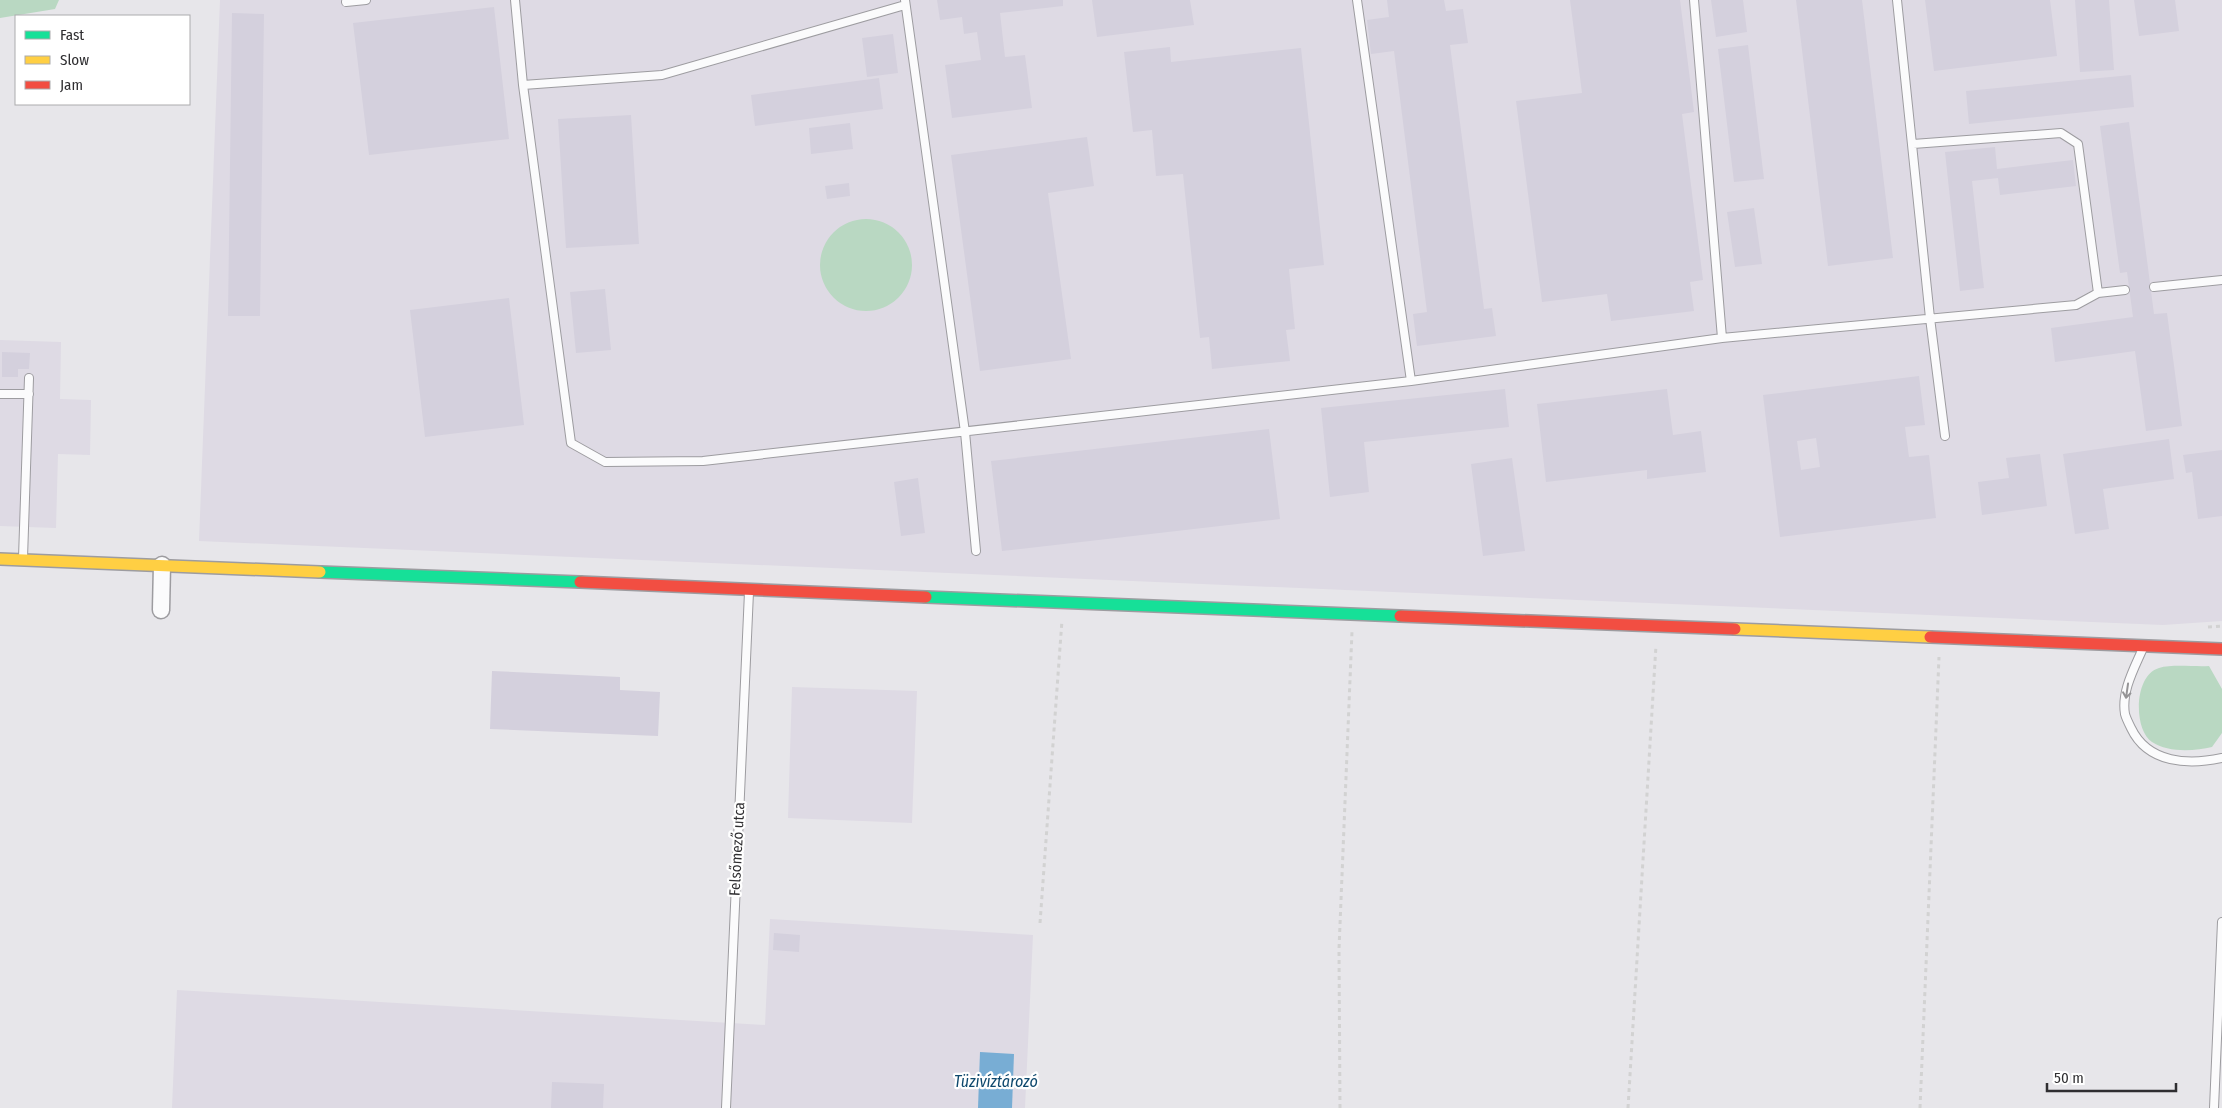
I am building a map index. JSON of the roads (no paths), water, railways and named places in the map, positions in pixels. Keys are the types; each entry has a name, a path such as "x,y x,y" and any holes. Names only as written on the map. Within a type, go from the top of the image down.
{"street":[{"path":"0,559 2222,649"},
{"path":"161,610 162,565"}],"lane":[{"path":"346,2 366,0"},
{"path":"515,0 523,85 571,443 606,462 703,462 1411,382 1722,338 2076,305 2098,293 2125,290"},
{"path":"1357,0 1411,382"},
{"path":"1694,0 1722,338"},
{"path":"1897,0 1930,318 1945,436"},
{"path":"523,85 662,74 905,3 965,432 976,551"},
{"path":"1913,144 2061,133 2078,144 2098,293"},
{"path":"2154,287 2222,280"},
{"path":"23,560 29,378"},
{"path":"0,394 29,394"},
{"name":"Felsőmező utca","path":"726,1108 749,590"},
{"path":"2144,646 2127,686 2125,714 2134,734 2152,753 2175,760 2199,763 2222,758"},
{"path":"2214,1108 2220,1032 2222,922"}],"water":[{"name":"Tüzivíztározó","path":"980,1052 1014,1054 1012,1108 978,1108"}]}
